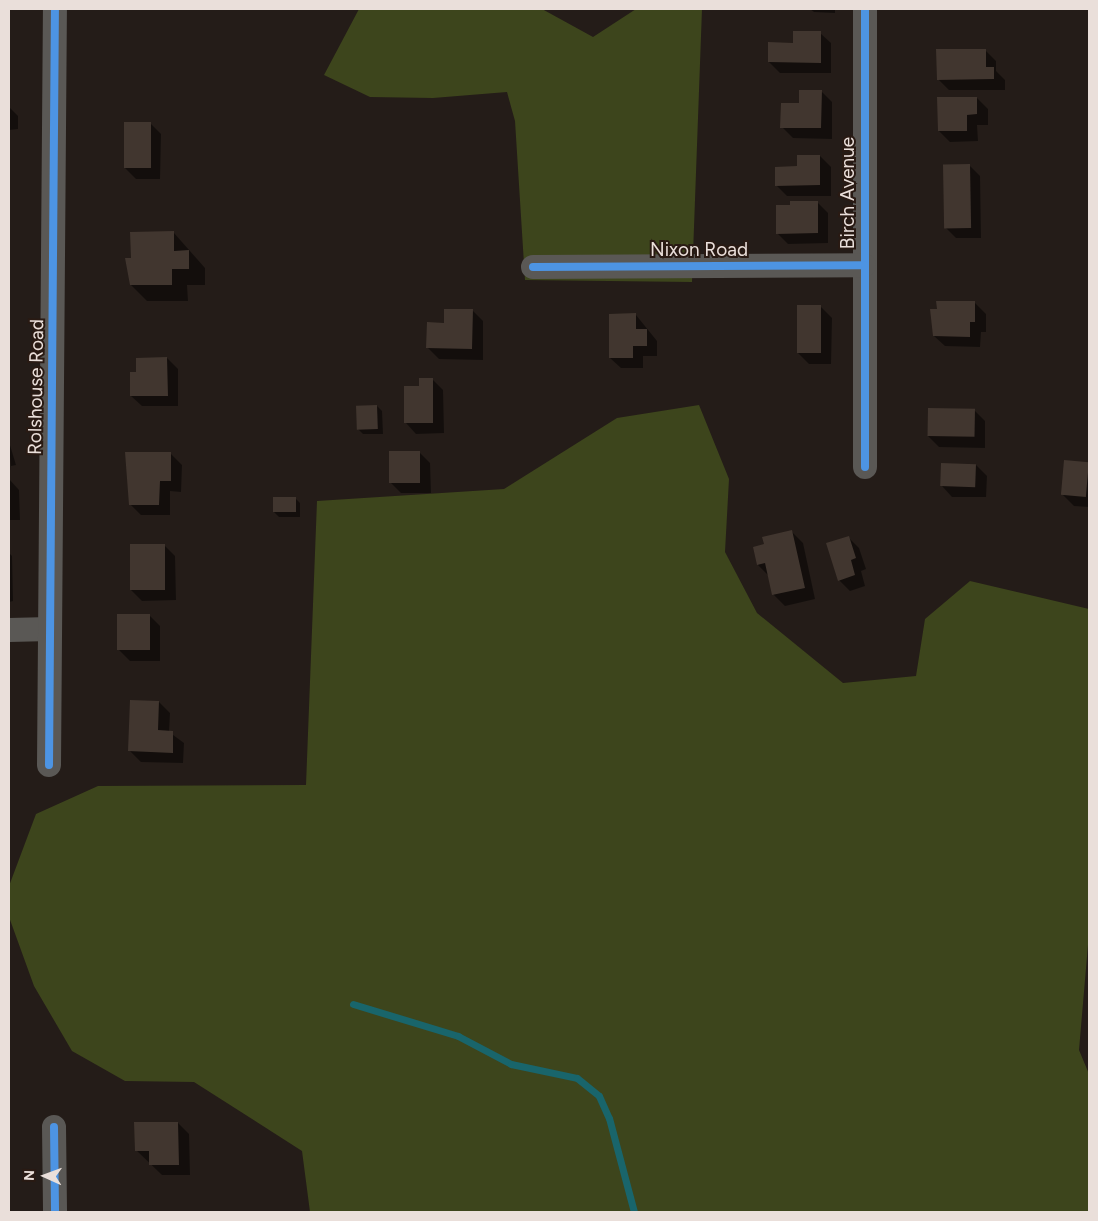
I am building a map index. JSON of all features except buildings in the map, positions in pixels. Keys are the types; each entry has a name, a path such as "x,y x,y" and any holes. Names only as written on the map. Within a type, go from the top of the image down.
{"street":[{"name":"Rolshouse Road","path":"49,765 55,9"},
{"name":"Birch Avenue","path":"865,9 865,467"},
{"name":"Nixon Road","path":"533,267 864,265"},
{"path":"9,630 50,629"},
{"path":"54,1127 55,1212"}],"green space":[{"path":"359,9 542,9 593,37 636,9 702,9 692,282 525,280 515,121 507,92 433,98 370,97 324,75"},
{"path":"699,405 729,479 725,552 757,613 843,683 916,676 925,619 970,581 1089,609 1089,933 1079,1050 1089,1074 1089,1212 310,1212 302,1151 194,1082 125,1081 72,1051 34,986 9,917 9,886 36,814 98,786 306,785 317,501 504,489 617,418"}],"waterway":[{"path":"353,1004 458,1036 511,1064 577,1078 599,1096 609,1118 634,1212"}],"cycle path":[{"path":"49,765 55,9"},
{"path":"865,9 865,467"},
{"path":"533,267 864,265"},
{"path":"54,1127 55,1212"}]}
